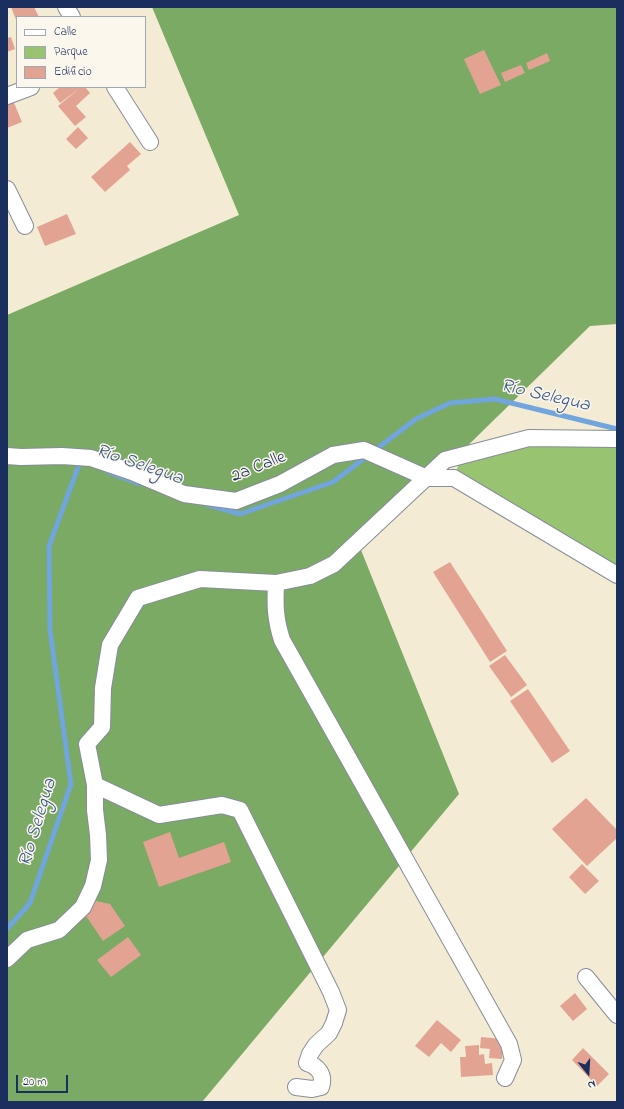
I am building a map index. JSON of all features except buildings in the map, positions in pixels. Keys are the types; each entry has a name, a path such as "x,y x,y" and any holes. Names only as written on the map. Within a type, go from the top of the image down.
{"street":[{"path":"66,7 71,16"},
{"path":"7,96 28,88"},
{"path":"116,88 150,142"},
{"path":"7,189 25,226"},
{"path":"7,959 27,940 59,930 83,907 93,886 99,860 95,810 96,785 87,744 102,727 103,688 110,645 138,598 200,579 276,583 310,576 334,564 445,460 529,438 617,439"},
{"name":"2a Calle","path":"7,456 62,456 91,458 132,472 184,494 236,501 280,484 333,455 364,450 427,478"},
{"path":"427,478 454,478 617,575"},
{"path":"276,583 276,624 282,640 509,1044 513,1060 505,1078"},
{"path":"96,785 158,815 222,805 240,810 336,1002 338,1010 334,1024 329,1033 310,1054 307,1063 319,1069 322,1082 321,1087 296,1087"},
{"path":"586,977 617,1015"}],"green space":[{"path":"152,7 617,7 617,324 590,326 361,550 459,794 202,1102 7,1102 7,315 239,215"},
{"path":"525,439 617,439 617,577 454,478 459,463"}],"waterway":[{"name":"Río Selegua","path":"205,504 240,514 333,482 416,419 450,403 495,399 617,429"},
{"name":"Río Selegua","path":"7,929 30,903 71,784 50,630 49,546 80,462 82,463"},
{"name":"Río Selegua","path":"108,472 140,484"}]}
